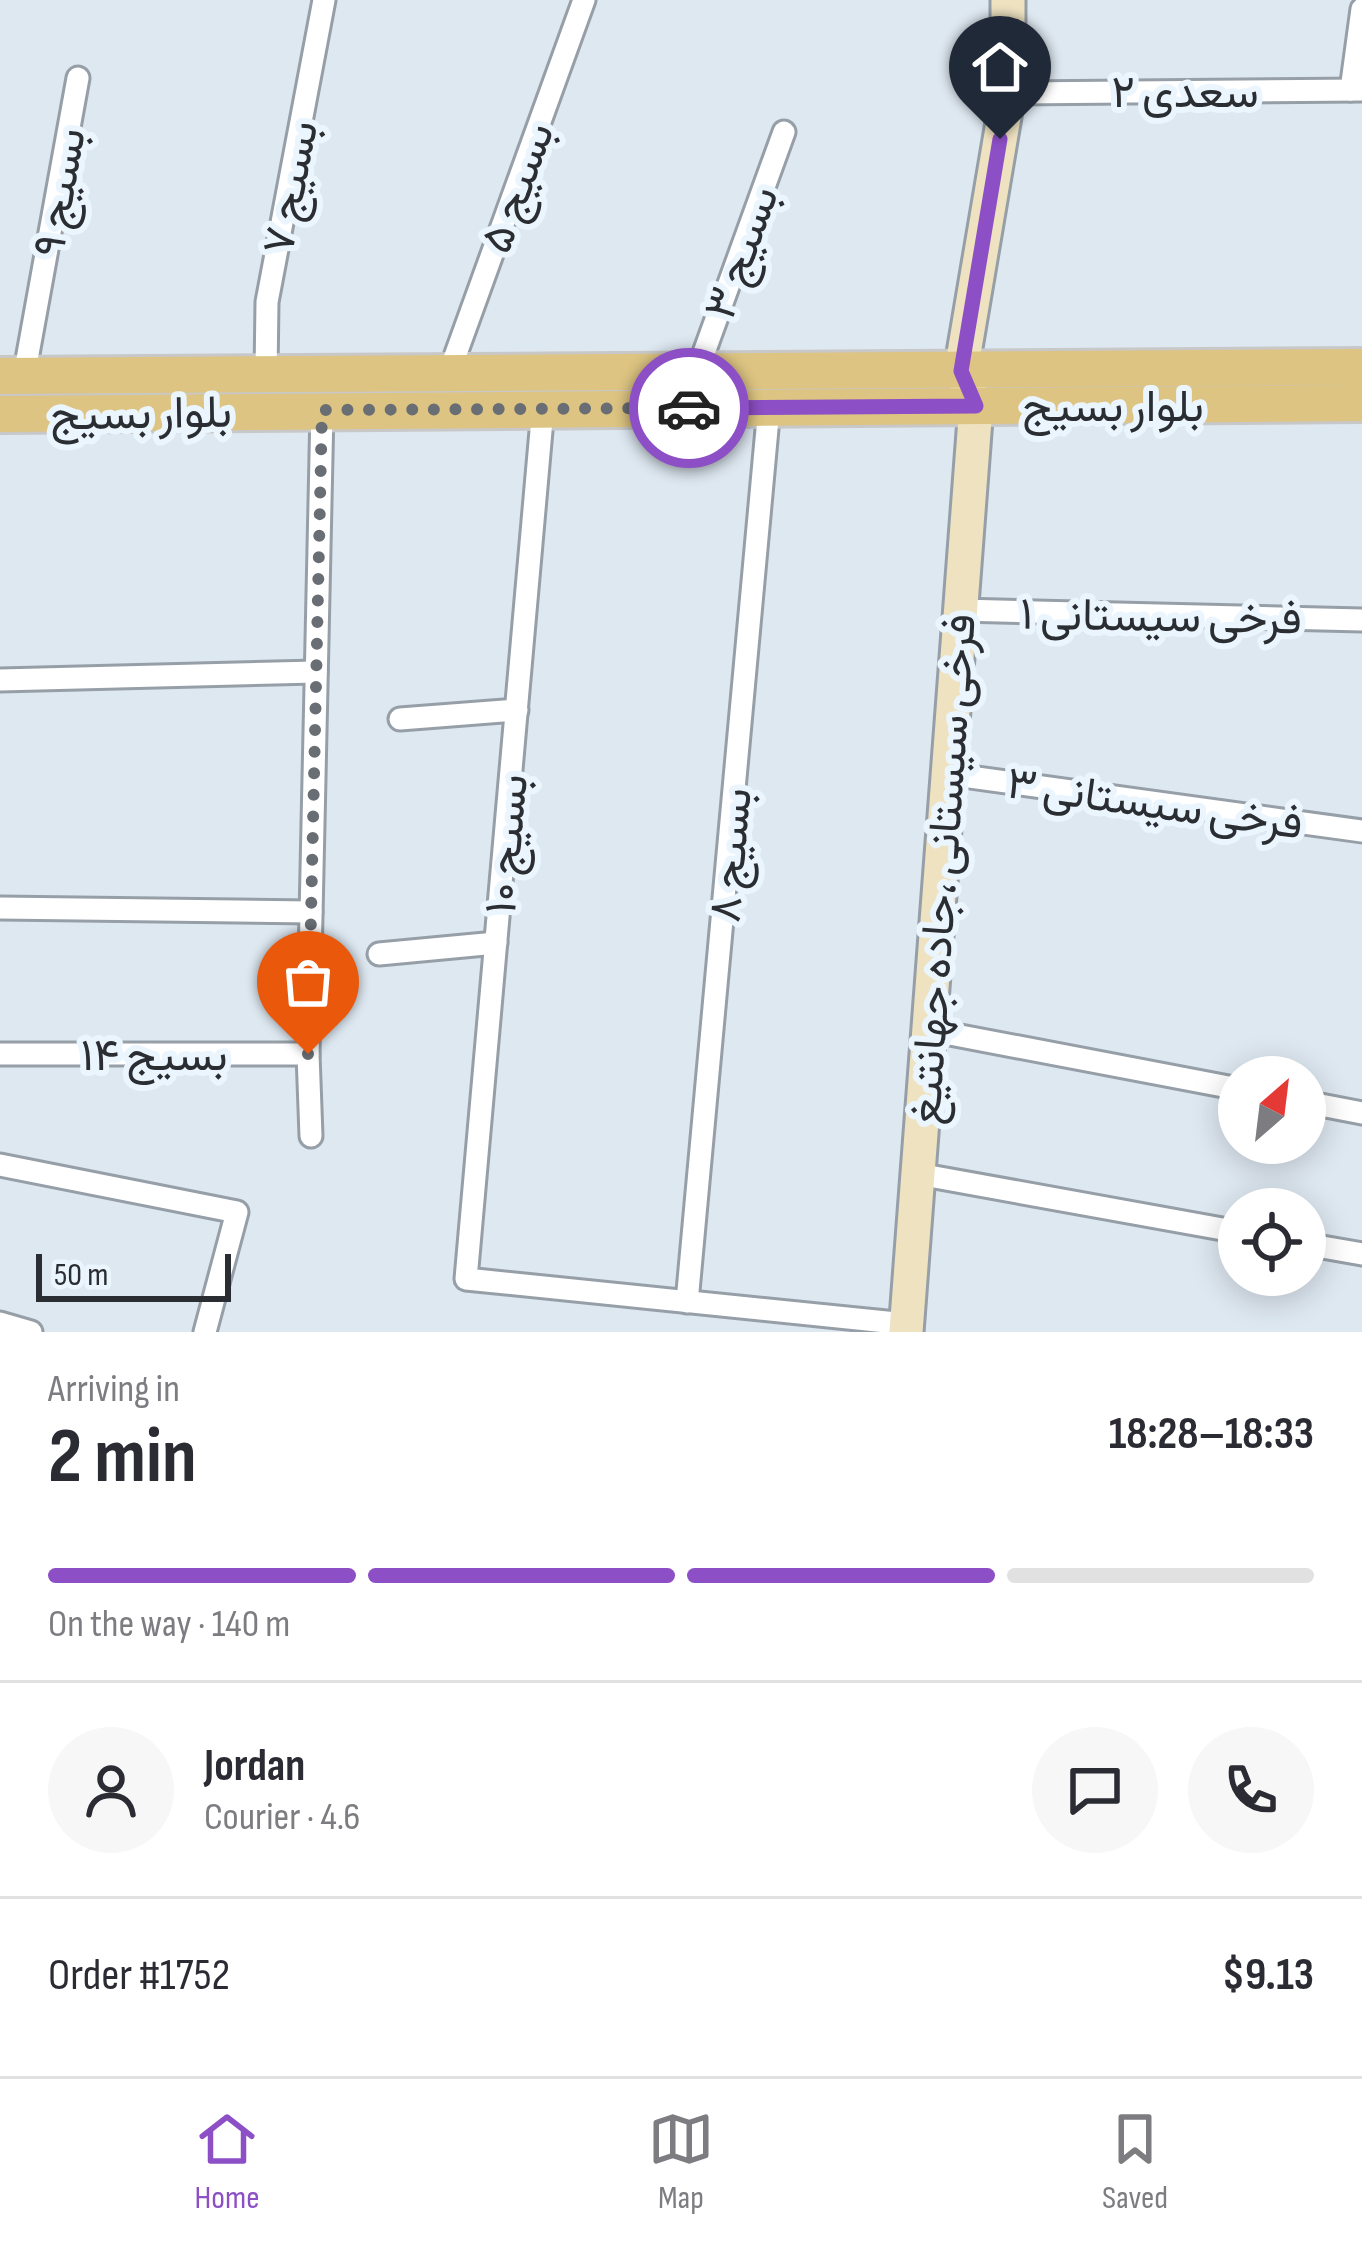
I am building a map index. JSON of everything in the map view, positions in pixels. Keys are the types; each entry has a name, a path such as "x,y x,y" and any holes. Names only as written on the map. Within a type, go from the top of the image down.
{"main road":[{"name":"بلوار بسیج","path":"12,376 1362,367"},
{"name":"بلوار بسیج","path":"0,413 1362,403"}],"street":[{"name":"بسیج ۷","path":"266,374 267,302 324,0"},
{"name":"بسیج ۵","path":"448,373 584,0"},
{"path":"976,406 961,371 1008,93 1008,0"},
{"path":"1357,90 1362,8"},
{"name":"بسیج ۹","path":"12,376 78,78"},
{"name":"سعدی ۲","path":"1008,93 1357,90"},
{"name":"بسیج ۳","path":"697,372 784,132"},
{"name":"فرخی سیستانی ،جاده جهانتیغ","path":"906,1328 976,406"},
{"name":"بسیج ۸","path":"687,1302 770,407"},
{"name":"بسیج ۱۰","path":"543,408 466,1279 687,1302"},
{"path":"311,1136 308,1054 322,410"},
{"name":"فرخی سیستانی ۱","path":"960,610 1362,620"},
{"path":"0,680 316,672"},
{"path":"400,719 517,710"},
{"name":"فرخی سیستانی ۳","path":"948,774 1362,831"},
{"path":"0,908 311,912"},
{"path":"379,954 496,943"},
{"path":"928,1030 1218,1085"},
{"name":"بسیج ۱۴","path":"0,1054 308,1054"},
{"path":"1326,1106 1362,1113"},
{"path":"0,1165 237,1212 205,1332"},
{"path":"918,1174 1218,1228"},
{"path":"1326,1248 1362,1254"},
{"path":"687,1302 906,1328"},
{"path":"0,1323 31,1332"}],"way so far":[{"path":"308,1054 322,410 689,408"}],"route":[{"path":"689,408 976,406 961,371 1000,139"}]}
